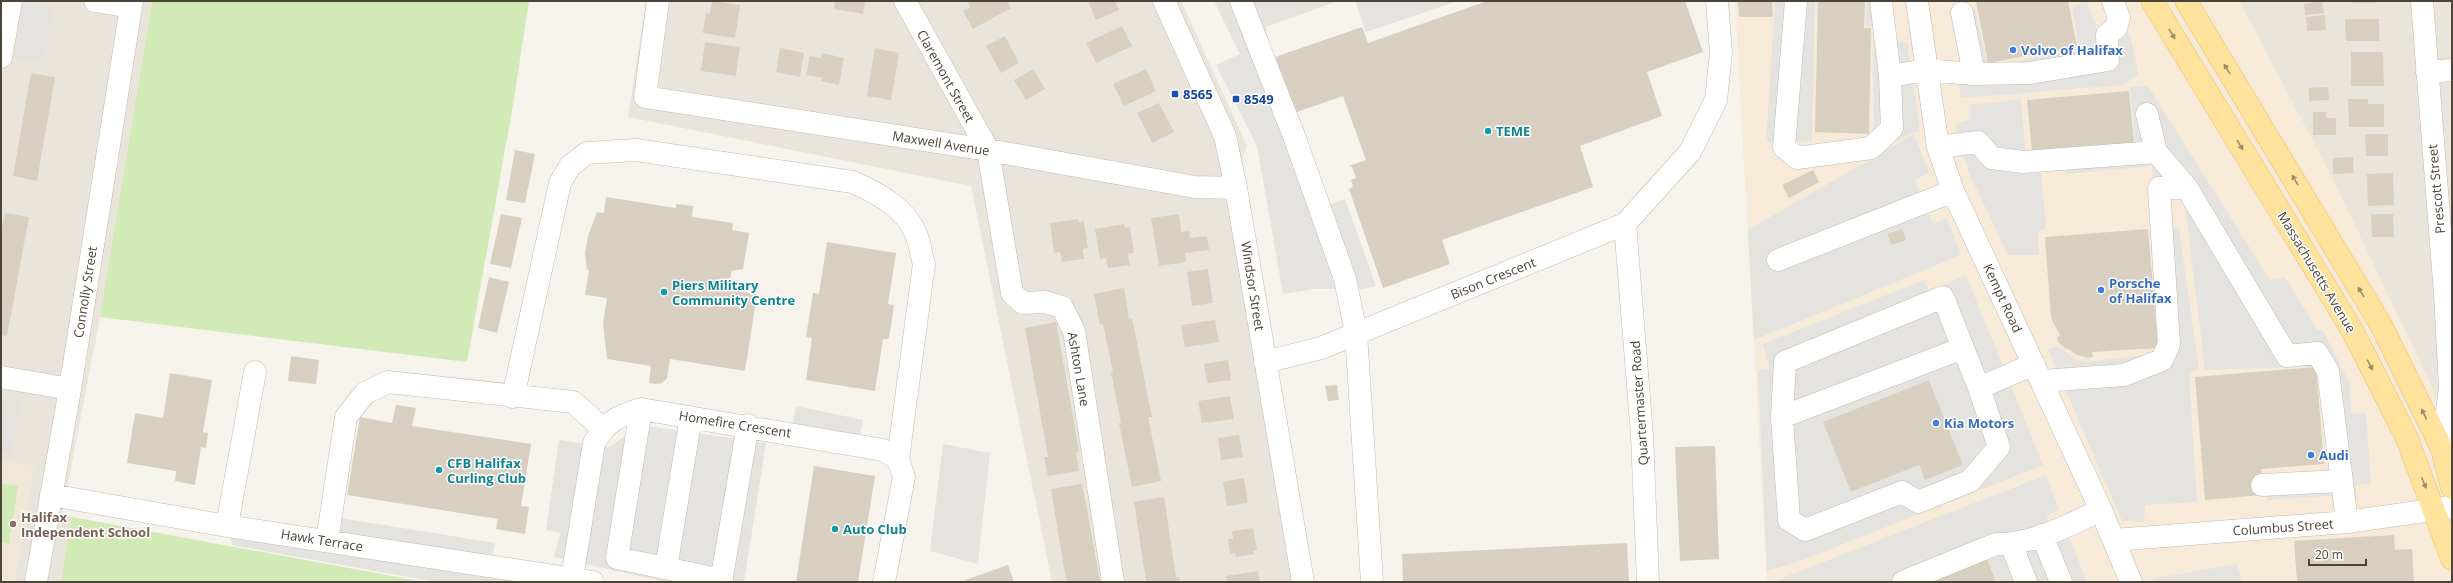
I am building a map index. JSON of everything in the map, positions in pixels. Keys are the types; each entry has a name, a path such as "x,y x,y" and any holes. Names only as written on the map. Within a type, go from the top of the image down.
{"main road":[{"name":"Massachusetts Avenue","path":"2152,1 2352,330 2443,508 2452,559"},
{"path":"2186,1 2381,325 2442,449 2452,488"}],"street":[{"path":"1,58 11,1"},
{"path":"95,1 131,4"},
{"name":"Maxwell Avenue","path":"658,1 645,97 988,150 1195,187 1236,188"},
{"name":"Claremont Street","path":"905,1 988,150"},
{"path":"1240,1 1294,136 1345,279 1356,333 1372,582"},
{"name":"Bison Crescent","path":"1266,362 1321,348 1625,224 1690,152 1716,100 1722,53 1717,1"},
{"path":"1796,1 1784,146 1797,158 1871,148 1892,128 1890,76 1881,1"},
{"name":"Kempt Road","path":"1917,1 1938,147 1953,191 2101,510 2131,582"},
{"path":"1890,76 1926,70 1974,74 2030,73 2108,60 2107,35 2116,28 2119,18 2113,1"},
{"name":"Prescott Street","path":"2422,1 2427,72 2448,294 2450,388 2442,449"},
{"name":"Windsor Street","path":"1169,3 1225,136 1236,188 1303,582"},
{"name":"Connolly Street","path":"36,582 70,389 131,4"},
{"path":"1962,13 1974,74"},
{"path":"2427,72 2452,70"},
{"path":"2147,114 2156,152 2187,188 2288,356 2317,353 2328,371 2340,481 2347,522"},
{"path":"1938,147 1978,142 1992,158 2024,162 2156,152"},
{"path":"513,397 560,183 570,166 588,154 636,150 852,182 876,192 900,211 916,233 924,264 898,460 904,477 884,582"},
{"name":"Ashton Lane","path":"988,150 1012,293 1023,303 1045,302 1062,307 1074,331 1113,582"},
{"path":"1978,388 2038,372 2124,375 2162,360 2169,344 2159,188 2187,188"},
{"path":"1778,260 1953,191"},
{"name":"Quartermaster Road","path":"1625,224 1642,434 1648,582"},
{"path":"1943,297 1978,388 1999,448 1970,481 1918,502 1902,492 1805,530 1789,520 1782,417 1785,362 1943,297"},
{"path":"1782,417 1963,348"},
{"path":"226,526 255,372"},
{"path":"1,377 70,389"},
{"path":"327,541 346,417 365,393 388,382 513,397 573,402 602,428"},
{"path":"641,409 617,558 721,581 748,426"},
{"name":"Homefire Crescent","path":"583,580 594,443 602,428 619,416 641,409 883,450 898,460"},
{"path":"666,568 690,417"},
{"path":"2262,485 2340,481"},
{"name":"Hawk Terrace","path":"51,495 226,526 583,580"},
{"name":"Columbus Street","path":"2114,540 2347,522 2443,508"},
{"path":"1903,582 1996,544 2011,544 2042,535 2101,510"},
{"path":"2042,535 2061,582"},
{"path":"2011,544 2026,582"}],"shaded area":[{"path":"1,1 152,1 100,317 62,515 72,517 61,582 15,582 33,466 1,461"},
{"path":"646,1 1181,1 1247,146 1229,191 1298,582 1052,582 971,186 628,117"},
{"path":"1214,1 1338,1 1266,27 1270,59 1328,205 1345,199 1376,286 1364,289 1315,289 1283,294 1257,146 1216,65 1240,54"},
{"path":"1355,1 1458,1 1366,32"},
{"path":"1735,1 2239,1 2331,176 2452,429 2452,582 1767,582"},
{"path":"1775,1 1815,1 1812,141 1766,142"},
{"path":"1867,1 1890,1 1896,40 1907,44 1920,130 1874,151 1873,27 1866,26"},
{"path":"2087,1 2098,33 2126,24 2134,51 2138,74 2123,85 1961,98 1956,64 1964,62 1954,13 1975,9 1988,67 2079,48 2072,7"},
{"path":"2239,1 2452,1 2452,429 2331,176"},
{"path":"20,2 53,9 44,60 9,58"},
{"path":"2148,86 2270,280 2285,277 2318,331 2322,329 2349,382 2351,414 2366,413 2371,484 2356,485 2356,494 2267,500 2266,477 2329,471 2320,366 2205,370 2184,197 2157,202 2152,166 2067,174 2066,168 2041,169 2046,228 2038,232 2039,255 2008,255 1968,171 1955,124 1971,120 1970,105 2021,99 2026,154 2135,144 2130,87"},
{"path":"1914,134 1929,173 1915,179 1933,224 1947,218 1961,255 1754,340 1748,230"},
{"path":"2153,227 2179,228 2199,370 2189,373 2197,502 2145,505 2144,522 2122,521 2048,349 2057,346 2074,359 2084,362 2160,353"},
{"path":"1966,275 2043,465 1803,560 1767,571 1758,370 1769,369 1763,344 1924,280 1929,291","holes":["1929,380 1963,465 1925,480 1919,465 1851,492 1823,422"]},
{"path":"1,400 20,403 12,454 1,452"},
{"path":"796,406 863,420 858,445 791,433"},
{"path":"647,426 766,443 744,582 666,582 554,557 560,533 546,530 559,440 609,447 631,432"},
{"path":"943,444 990,453 978,564 930,551"},
{"name":"Halifax Independent School","path":"1,461 34,466 15,582 1,582"},
{"path":"2046,475 2059,510 2046,516 2057,541 2069,537 2087,582 1996,582 1987,559 1931,582 1772,582"},
{"path":"341,518 495,543 490,566 513,569 520,582 436,582 232,545 227,526 336,542"},
{"path":"2237,564 2242,582 2153,582 2152,579"}],"green space":[{"path":"152,1 529,1 513,105 467,362 100,317"},
{"path":"1,483 18,486 9,544 1,542"},
{"path":"72,517 424,582 61,582"}],"building":[{"path":"712,1 740,5 735,38 703,33 706,13 710,14"},
{"path":"835,1 865,1 863,14 834,9"},
{"path":"968,1 1007,1 1011,8 973,29 963,11 970,8"},
{"path":"1088,1 1115,1 1119,10 1096,20"},
{"name":"TEME","path":"1487,1 1685,1 1703,52 1647,72 1662,116 1580,146 1593,187 1442,240 1450,264 1383,288 1349,189 1353,187 1351,180 1356,178 1352,167 1349,166 1366,160 1343,96 1294,113 1275,57 1362,27 1368,43"},
{"path":"1738,1 1772,1 1773,17 1739,17"},
{"path":"1818,1 1865,1 1864,28 1871,28 1869,134 1815,132"},
{"path":"1976,1 2068,1 2077,46 1988,63"},
{"path":"2322,1 2324,13 2305,15 2304,4"},
{"path":"2352,1 2376,1 2376,3 2352,3"},
{"path":"2325,15 2326,30 2307,31 2306,17"},
{"path":"2345,19 2379,19 2379,41 2346,41"},
{"path":"1122,26 1132,46 1096,63 1086,43"},
{"path":"1005,36 1019,63 1001,73 986,46"},
{"path":"705,42 740,47 736,76 701,71"},
{"path":"780,48 804,53 800,77 776,72"},
{"path":"875,48 899,53 891,100 867,96"},
{"path":"2351,52 2383,52 2384,86 2351,86"},
{"path":"822,53 844,58 839,85 821,81 822,78 806,75 810,56 821,58"},
{"path":"1033,69 1045,89 1026,100 1014,80"},
{"path":"1146,69 1156,91 1124,106 1113,84"},
{"path":"31,73 55,77 37,181 13,176"},
{"path":"2328,87 2329,100 2309,101 2309,88"},
{"path":"2129,91 2134,143 2032,152 2027,100"},
{"path":"2348,99 2368,99 2368,104 2384,104 2384,127 2349,127"},
{"path":"1159,103 1174,132 1152,143 1137,113"},
{"path":"2313,112 2326,112 2326,118 2336,118 2336,135 2313,135"},
{"path":"2365,134 2388,134 2388,156 2366,156"},
{"path":"515,150 535,154 525,203 506,200"},
{"path":"2353,157 2354,173 2333,174 2333,158"},
{"path":"1813,170 1819,182 1789,198 1782,185"},
{"path":"2393,173 2394,205 2368,206 2367,174"},
{"name":"Piers Military Community Centre","path":"606,197 676,208 676,204 693,206 692,217 733,223 732,230 749,233 743,269 731,271 731,277 728,279 729,290 757,294 745,371 670,359 667,378 662,383 656,384 649,383 651,366 607,359 603,324 607,298 585,295 589,270 587,270 585,253 588,236 597,212 604,213"},
{"path":"5,213 29,217 7,336 1,335 1,233"},
{"path":"501,214 522,218 511,268 490,264"},
{"path":"1179,214 1181,232 1189,231 1190,238 1207,236 1209,250 1185,253 1186,262 1159,266 1151,218"},
{"path":"2371,214 2393,214 2394,237 2372,237"},
{"path":"1078,219 1079,222 1084,221 1088,248 1083,249 1084,259 1062,262 1060,252 1054,253 1050,223"},
{"path":"1124,224 1125,228 1130,227 1134,253 1128,254 1130,265 1108,268 1106,258 1100,259 1095,229"},
{"path":"1902,229 1906,240 1892,245 1887,234"},
{"name":"Porsche of Halifax","path":"2148,229 2158,348 2092,352 2093,357 2088,358 2075,354 2067,348 2066,349 2058,342 2057,338 2060,335 2051,318 2045,237"},
{"path":"827,242 896,253 888,304 894,305 889,339 883,339 875,391 806,380 812,338 806,337 813,293 819,294"},
{"path":"1208,269 1213,303 1192,306 1187,272"},
{"path":"489,277 509,282 497,333 478,328"},
{"path":"1124,288 1129,319 1132,318 1152,417 1148,417 1161,481 1132,487 1119,423 1121,423 1111,372 1113,372 1103,324 1100,325 1094,294"},
{"path":"1215,320 1219,342 1185,347 1181,325"},
{"path":"1056,322 1079,451 1076,452 1079,471 1048,476 1044,457 1048,457 1025,328"},
{"path":"291,356 319,360 316,384 288,381"},
{"path":"1228,360 1231,380 1207,383 1204,364"},
{"path":"2316,367 2324,464 2261,469 2263,495 2205,500 2195,377"},
{"path":"170,373 212,380 203,432 208,433 206,448 201,447 195,485 175,481 176,471 127,463 135,413 163,418"},
{"path":"1929,380 1963,465 1925,480 1919,465 1851,492 1823,422"},
{"path":"1337,385 1339,400 1328,401 1325,386"},
{"path":"1230,396 1234,419 1202,423 1198,401"},
{"name":"CFB Halifax Curling Club","path":"396,405 416,408 412,426 531,444 521,506 529,507 525,534 496,529 498,519 347,495 360,417 392,423"},
{"path":"1239,435 1243,457 1221,460 1218,438"},
{"path":"1715,446 1719,559 1680,561 1675,447"},
{"name":"Auto Club","path":"814,466 875,476 858,582 796,582"},
{"path":"1244,478 1248,503 1227,506 1223,482"},
{"path":"1082,484 1100,582 1067,582 1064,568 1051,489"},
{"path":"1164,497 1176,577 1179,577 1180,582 1146,581 1134,502"},
{"path":"1253,528 1257,550 1253,551 1254,554 1236,557 1235,553 1230,554 1228,539 1233,539 1232,531"},
{"path":"2394,535 2395,550 2412,549 2414,582 2297,582 2294,541"},
{"path":"1627,543 1629,582 1403,582 1402,554"},
{"path":"1987,559 1996,582 1931,582"},
{"path":"1008,565 1014,582 960,582"},
{"path":"1258,571 1260,582 1227,582 1226,576"}],"place":[{"name":"Volvo of Halifax","path":"2013,50"},
{"name":"8565","path":"1175,94"},
{"name":"8549","path":"1236,99"},
{"name":"TEME","path":"1488,131"},
{"name":"Porsche of Halifax","path":"2101,290"},
{"name":"Piers Military Community Centre","path":"664,292"},
{"name":"Kia Motors","path":"1936,423"},
{"name":"Audi","path":"2311,455"},
{"name":"CFB Halifax Curling Club","path":"439,470"},
{"name":"Halifax Independent School","path":"13,524"},
{"name":"Auto Club","path":"835,529"}]}
